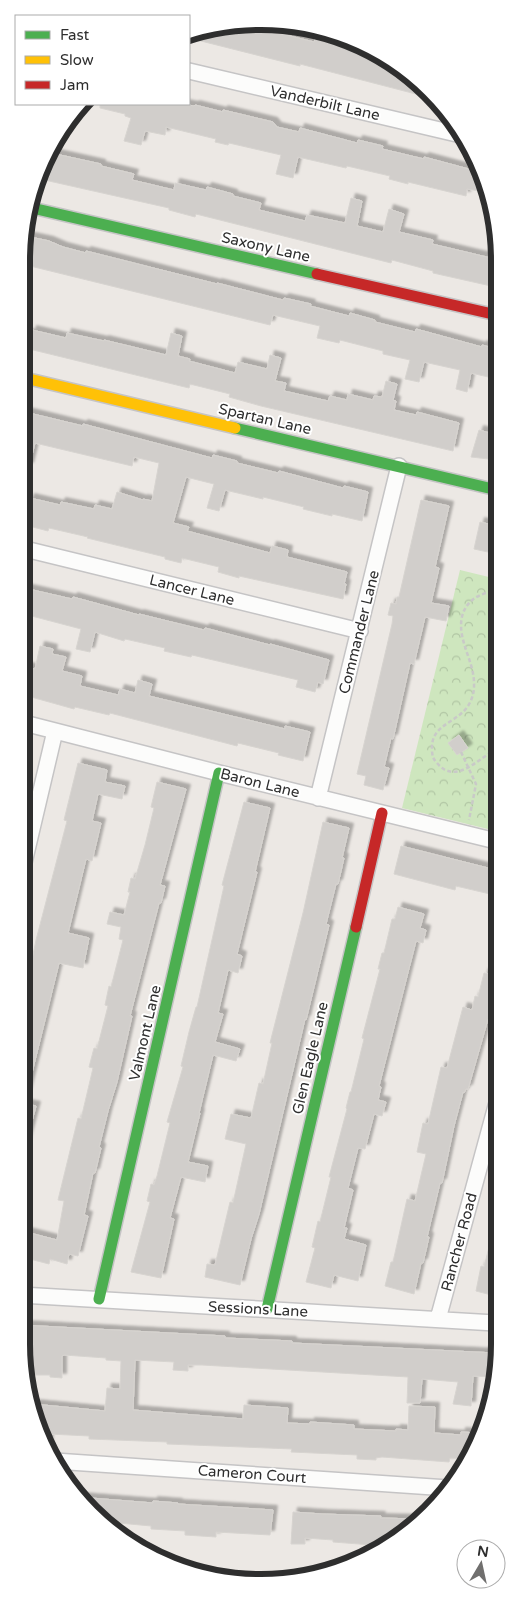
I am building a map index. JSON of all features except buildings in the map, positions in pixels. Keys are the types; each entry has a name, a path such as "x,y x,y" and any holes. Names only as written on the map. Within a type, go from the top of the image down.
{"street":[{"name":"Vanderbilt Lane","path":"190,71 453,133"},
{"name":"Saxony Lane","path":"36,210 491,313"},
{"name":"Spartan Lane","path":"30,379 491,489"},
{"name":"Commander Lane","path":"318,798 399,466"},
{"name":"Lancer Lane","path":"30,550 360,631"},
{"name":"Baron Lane","path":"30,724 318,798 491,840"},
{"path":"30,837 55,731"},
{"name":"Valmont Lane","path":"100,1299 219,773"},
{"name":"Glen Eagle Lane","path":"267,1309 382,813"},
{"name":"Rancher Road","path":"438,1319 491,1124"},
{"name":"Sessions Lane","path":"30,1295 491,1323"},
{"name":"Cameron Court","path":"63,1462 440,1487"}],"path":[{"path":"491,593 476,595 470,601 464,611 461,626 472,668 474,686 470,703 465,710 439,728 431,744 435,761 440,767 455,773 469,767 491,752"},
{"path":"461,752 476,784 466,833"}],"green space":[{"path":"460,570 491,578 491,830 402,808"}],"traffic: fast":[{"path":"36,209 317,274"},
{"path":"235,428 491,489"},
{"path":"99,1299 219,773"},
{"path":"267,1309 356,927"}],"traffic: slow":[{"path":"30,379 235,428"}],"traffic: jam":[{"path":"317,274 491,314"},
{"path":"356,927 382,813"}]}
